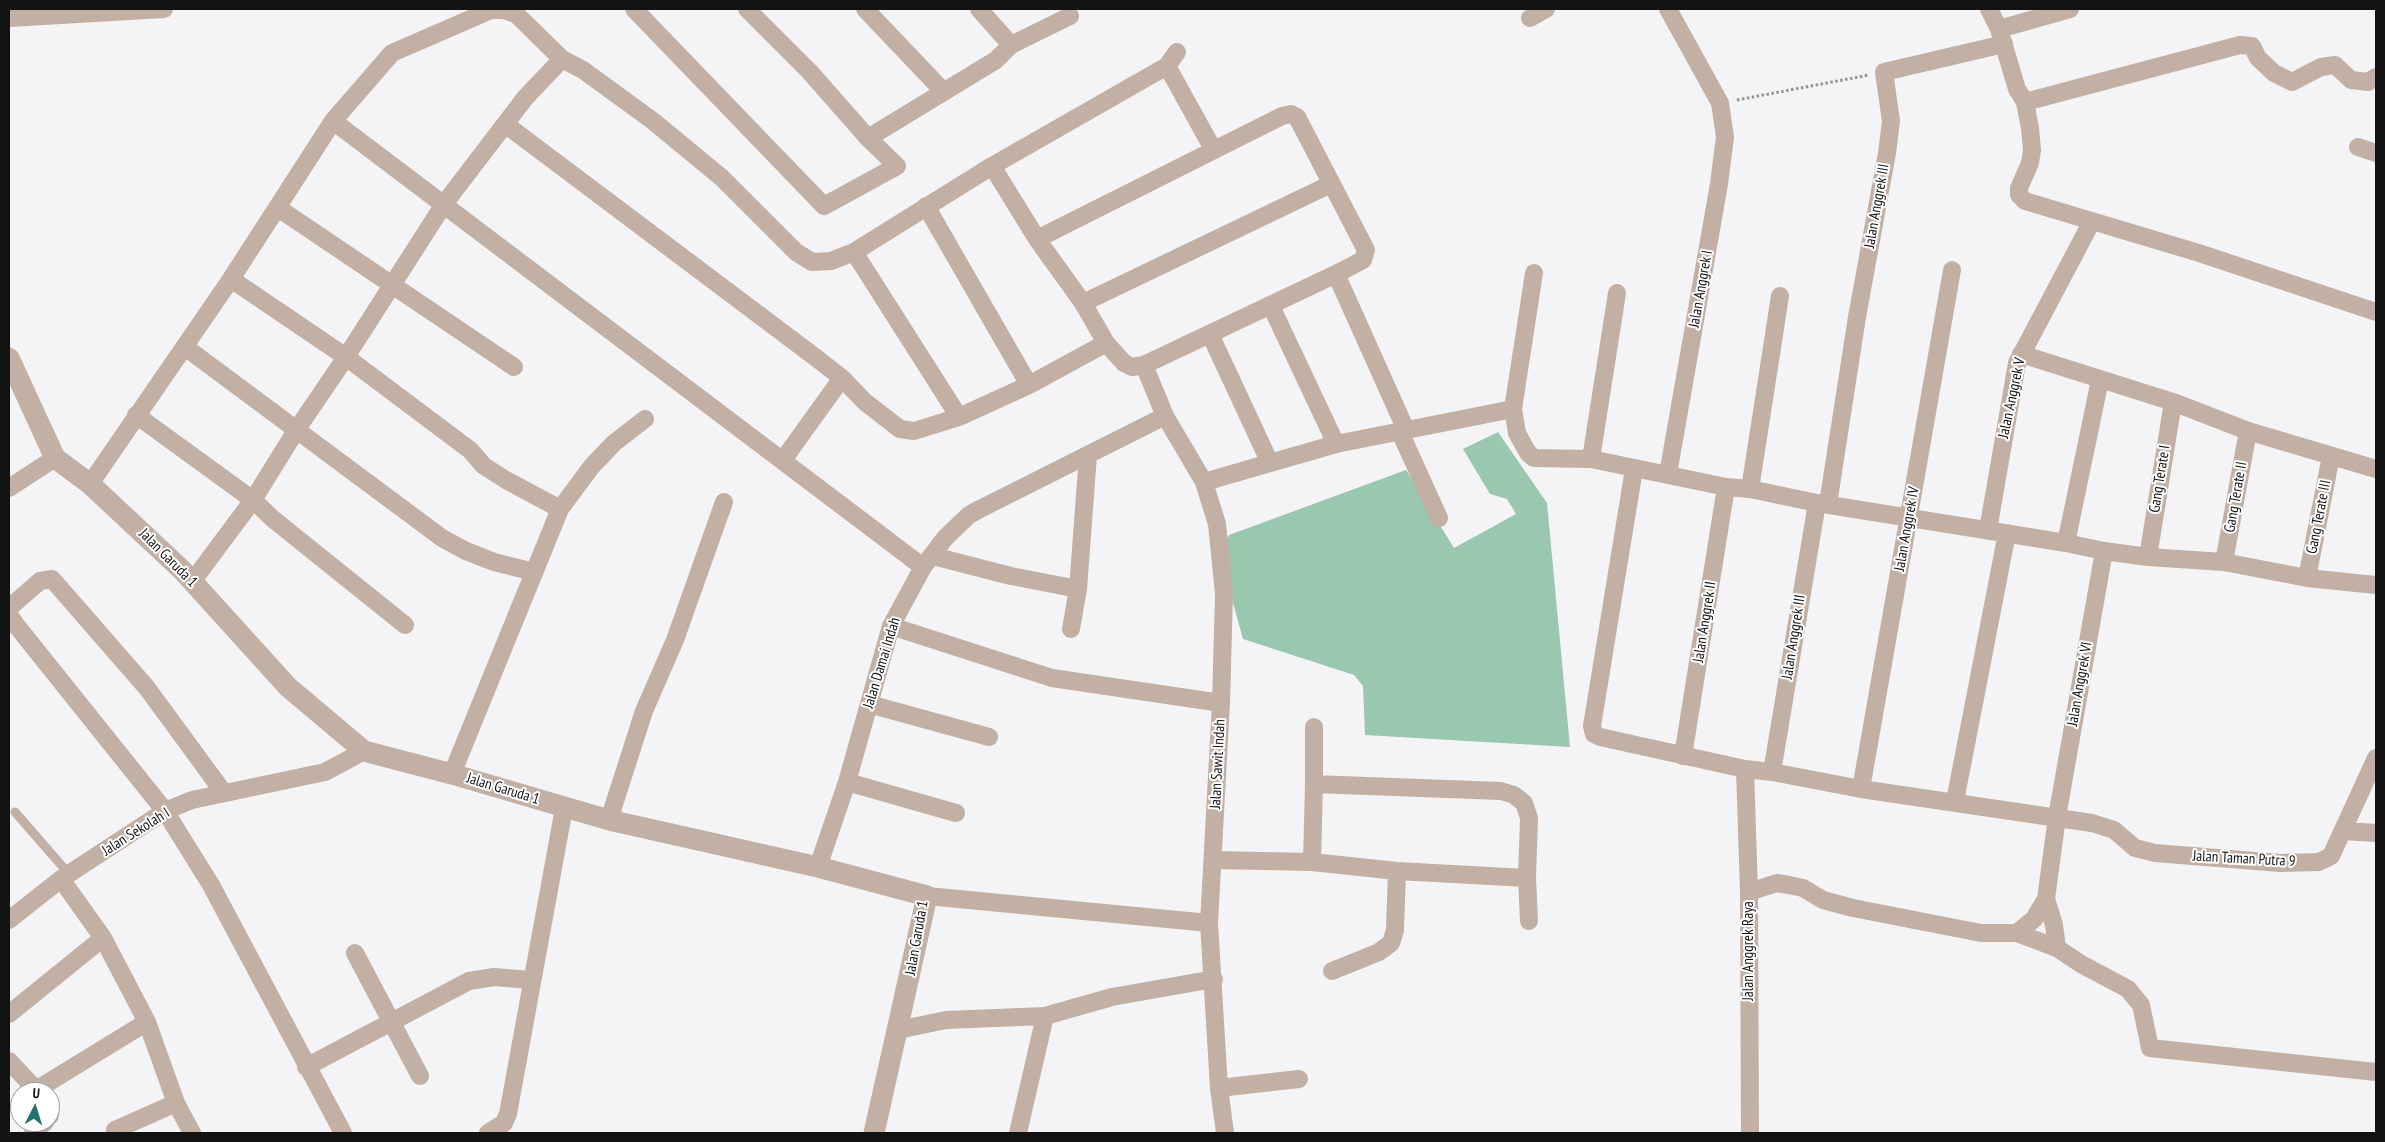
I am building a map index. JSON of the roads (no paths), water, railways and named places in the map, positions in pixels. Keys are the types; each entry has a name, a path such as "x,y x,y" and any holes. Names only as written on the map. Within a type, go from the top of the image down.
{"street":[{"path":"9,18 164,9"},
{"path":"638,10 824,206 897,166 868,138 809,71 747,9"},
{"path":"865,9 944,92"},
{"path":"979,9 1011,45"},
{"path":"1530,18 1546,9"},
{"name":"Jalan Anggrek I","path":"1668,9 1720,103 1725,137 1719,184 1668,474"},
{"path":"1989,9 2001,36 2018,89 2025,102 2032,150 2030,163 2019,188 2019,195 2025,201 2092,223 2199,253 2376,312"},
{"path":"2001,36 2070,9"},
{"path":"90,484 232,279 333,121 392,53 491,10 502,10 516,14 562,59 583,70 676,140 722,178 796,252 812,262 831,261 854,252 926,206 1172,59 1213,150"},
{"path":"868,138 996,60 1011,45 1070,16"},
{"name":"Jalan Anggrek III","path":"1772,772 1887,153 1891,121 1884,72 2001,36"},
{"path":"2025,102 2240,45 2252,46 2258,58 2274,74 2292,82 2321,67 2334,65 2351,80 2368,82 2376,76"},
{"path":"192,582 253,500 297,429 346,357 444,204 525,98 562,59"},
{"path":"992,166 1036,239 1083,303 1106,343 1124,363 1132,367 1144,365 1336,274 1363,260 1366,250 1297,117 1291,114 1282,116 1036,239"},
{"path":"333,121 783,460 928,561 1078,589"},
{"path":"505,124 842,378 865,402 900,429 914,432 959,417 1029,385 1106,343"},
{"path":"2358,147 2376,153"},
{"path":"1083,303 1331,184"},
{"path":"926,206 1029,385"},
{"path":"278,208 514,367"},
{"name":"Jalan Anggrek V","path":"1988,530 2017,363 2092,223"},
{"path":"854,252 959,417"},
{"name":"Jalan Anggrek IV","path":"1861,789 1952,270"},
{"path":"1336,274 1439,518"},
{"path":"1534,274 1513,409 1517,433 1530,455 1534,458 1591,460 1726,487 1750,489 1822,504 1988,530 2104,551 2148,557 2224,562 2307,578 2376,585"},
{"path":"232,279 346,357 470,450 484,466 560,509"},
{"path":"1591,460 1617,293"},
{"path":"1750,489 1780,296"},
{"path":"1271,306 1336,444"},
{"path":"1210,334 1270,463"},
{"path":"185,347 442,538 466,551 494,562 534,572"},
{"path":"2021,354 2173,402 2248,431 2376,469"},
{"name":"Jalan Garuda 1","path":"9,358 55,458 90,484 192,582 288,687 364,751 452,774 609,820 818,867 927,896 874,1133"},
{"path":"1144,365 1165,416 1204,482 1217,524 1224,594 1221,703"},
{"path":"783,460 842,378"},
{"path":"2066,543 2100,380"},
{"name":"Gang Terate I","path":"2148,557 2173,402"},
{"path":"1204,482 1336,444 1513,409"},
{"path":"136,415 253,500 273,519 405,625"},
{"name":"Jalan Damai Indah","path":"818,867 846,782 891,626 928,561 944,538 969,515 1165,416"},
{"path":"452,774 560,509 592,466 614,442 645,419"},
{"name":"Gang Terate II","path":"2224,562 2248,431"},
{"path":"1071,629 1078,589 1088,455"},
{"name":"Gang Terate III","path":"2307,578 2331,456"},
{"path":"9,488 55,458"},
{"name":"Jalan Taman Putra 9","path":"1634,469 1592,726 1594,734 1600,737 1683,756 1861,789 2092,823 2114,830 2135,848 2155,854 2280,862 2319,862 2331,856 2376,758"},
{"name":"Jalan Anggrek II","path":"1683,756 1726,487"},
{"path":"609,820 644,711 675,640 724,502"},
{"path":"1955,802 2006,533"},
{"name":"Jalan Anggrek VI","path":"2046,899 2056,817 2104,551"},
{"path":"224,794 168,714 52,580 40,581 9,608 10,616 165,811 211,885 306,1067 343,1133"},
{"name":"Jalan Sawit Indah","path":"891,626 1052,678 1221,703 1209,923 1220,1088 1225,1133"},
{"path":"869,704 989,737"},
{"path":"1312,862 1314,726"},
{"name":"Jalan Sekolah I","path":"9,920 65,877 165,811 192,800 325,772 364,751"},
{"name":"Jalan Anggrek Raya","path":"1745,768 1749,892 1750,1133"},
{"path":"846,782 956,813"},
{"path":"1314,784 1501,791 1514,795 1524,802 1529,818 1528,920"},
{"path":"488,1133 504,1123 508,1114 564,808"},
{"path":"2343,831 2376,833"},
{"path":"1213,860 1312,862 1398,871 1527,878"},
{"path":"1332,971 1379,952 1391,943 1395,930 1398,871"},
{"path":"65,877 103,938 147,1022 176,1103 192,1133"},
{"path":"1749,892 1777,883 1789,885 1803,888 1823,900 1890,916 1981,933 2017,933 2057,948 2081,964 2128,989 2141,1005 2150,1048 2376,1072"},
{"path":"927,896 1209,923"},
{"path":"2017,933 2034,919 2046,899"},
{"path":"2046,899 2054,925 2057,948"},
{"path":"9,1014 103,938"},
{"path":"355,953 420,1076"},
{"path":"306,1067 469,980 494,977 531,980"},
{"path":"898,1030 946,1020 1045,1016 1112,997 1214,979"},
{"path":"1018,1133 1045,1016"},
{"path":"51,1082 147,1022"},
{"path":"9,1061 29,1082"},
{"path":"1220,1088 1299,1079"},
{"path":"115,1130 176,1103"}],"lane":[{"path":"15,812 65,877"}]}
